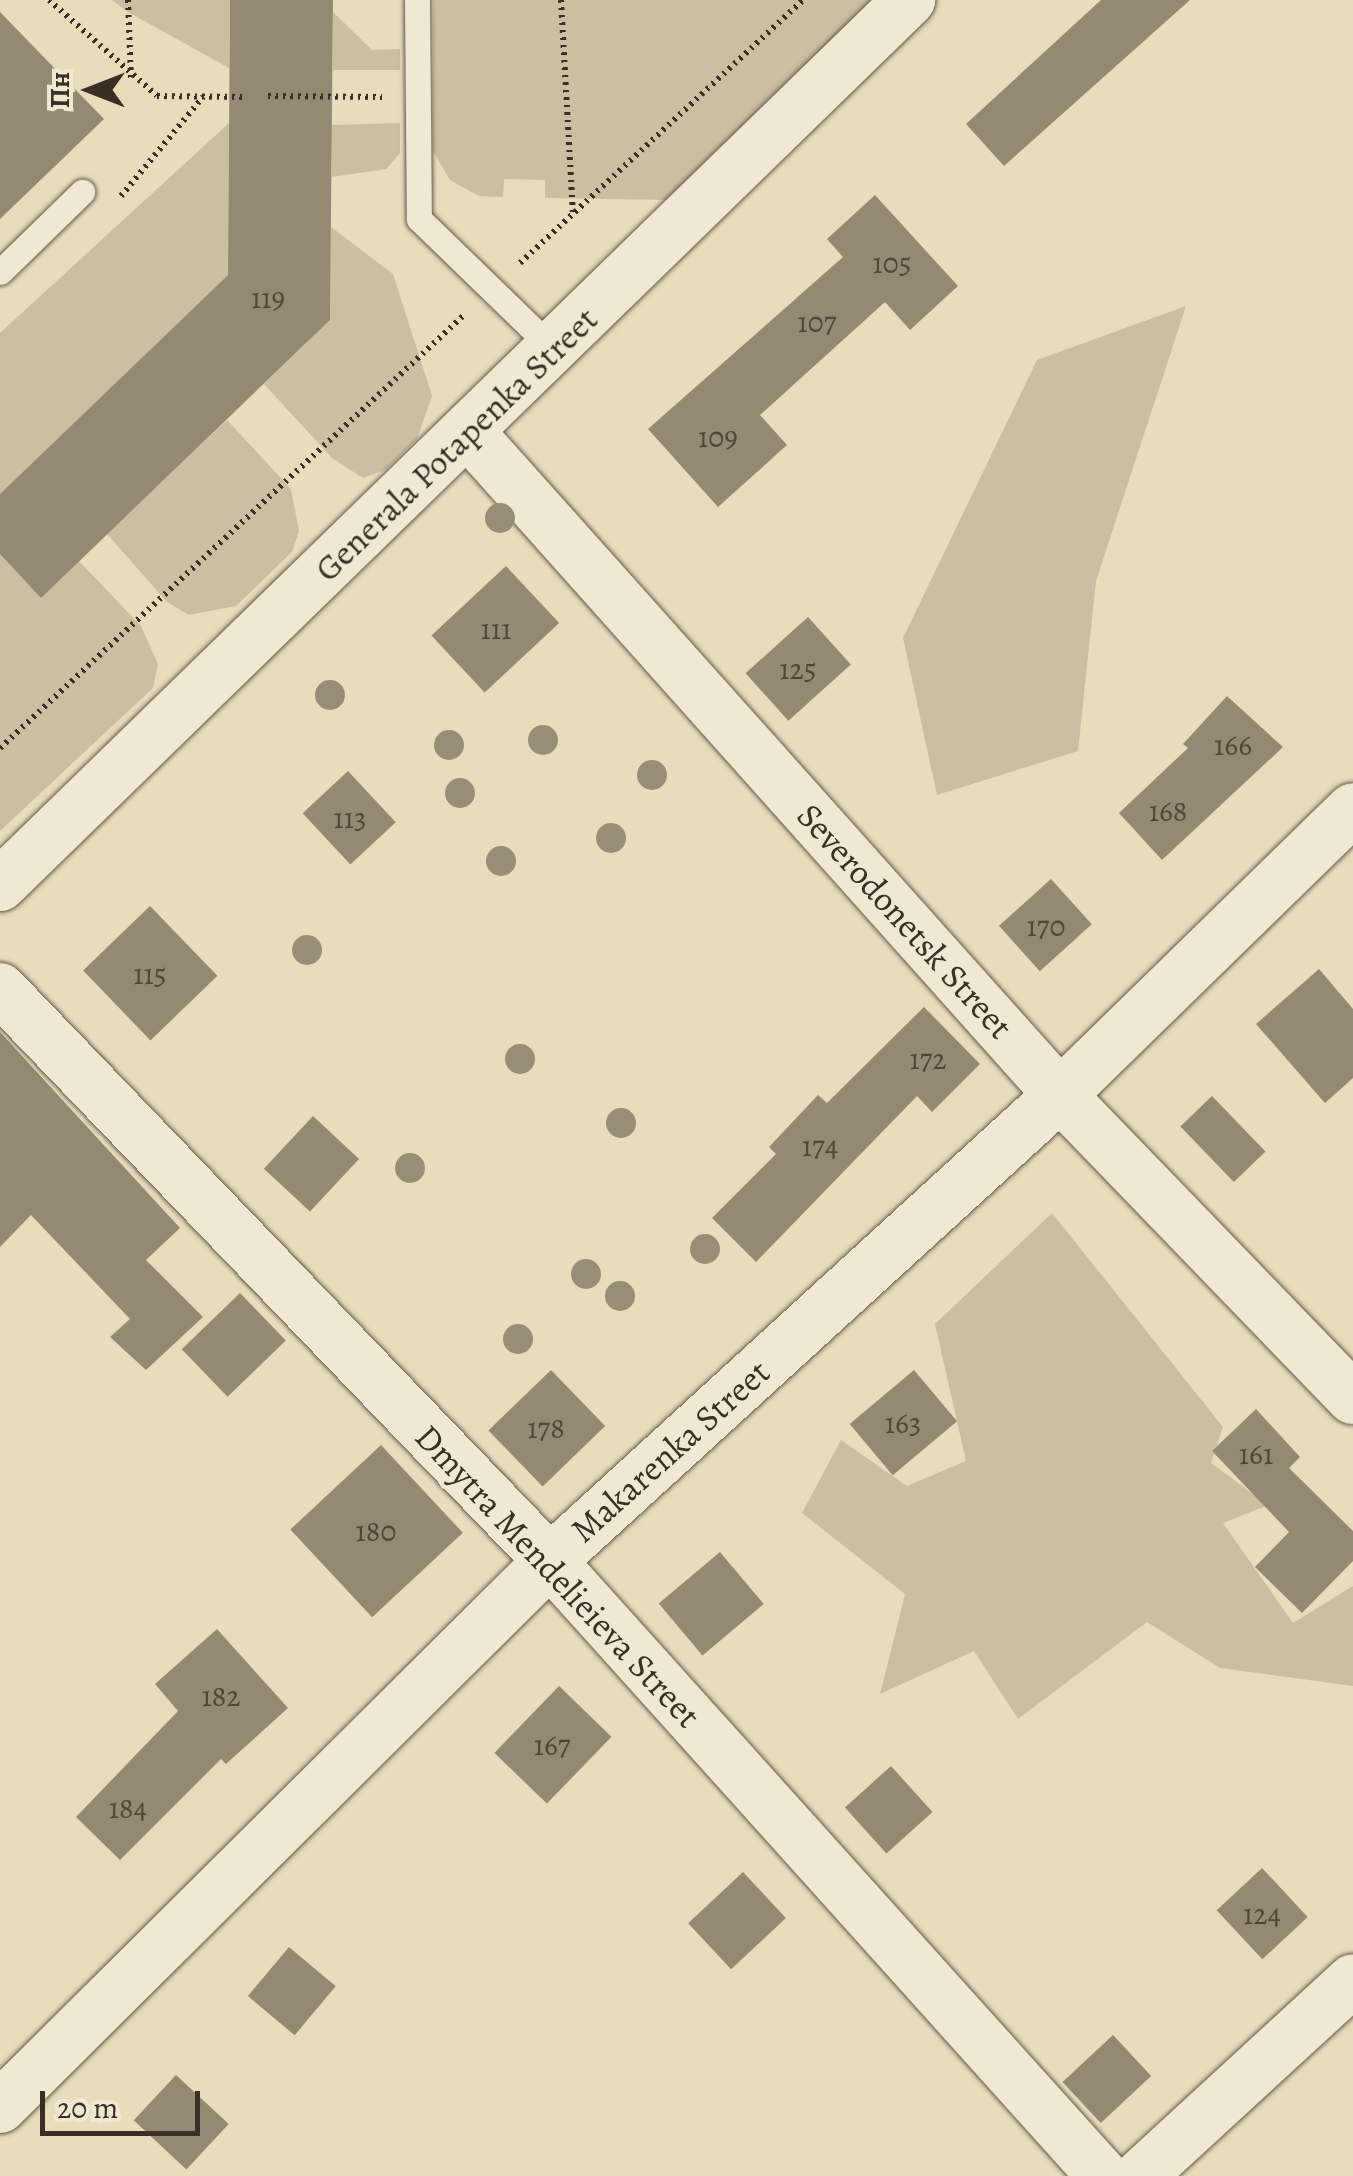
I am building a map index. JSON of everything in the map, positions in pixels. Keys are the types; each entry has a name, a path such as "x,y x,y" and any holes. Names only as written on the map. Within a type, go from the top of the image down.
{"street":[{"name":"Generala Potapenka Street","path":"0,885 469,433 909,0"},
{"name":"Severodonetsk Street","path":"469,433 1060,1094 1353,1398"},
{"name":"Makarenka Street","path":"0,2107 550,1561 1060,1094 1353,809"},
{"name":"Dmytra Mendelieieva Street","path":"0,989 550,1561 1103,2176"},
{"path":"1140,2176 1353,1980"}],"lane":[{"path":"417,0 419,219 488,293 554,350"},
{"path":"0,272 82,192"}],"path":[{"path":"49,0 131,79 158,96 244,97"},
{"path":"128,0 131,79"},
{"path":"561,0 572,214"},
{"path":"0,748 802,0"},
{"path":"268,96 418,96"},
{"path":"111,208 203,97"}],"shaded area":[{"path":"112,0 230,0 229,68 128,12"},
{"path":"433,0 874,0 671,200 545,198 545,180 504,179 503,197 479,196 450,180 433,151"},
{"path":"333,12 372,50 400,49 400,70 333,70"},
{"path":"229,123 228,275 0,494 0,333"},
{"path":"400,123 400,153 386,169 332,177 332,125"},
{"path":"331,227 393,274 432,396 417,439 385,470 363,478 332,458 264,384 330,320"},
{"path":"1186,306 1096,581 1078,751 937,795 903,638 1037,360"},
{"path":"227,420 291,489 299,531 292,552 236,606 189,615 167,602 107,534"},
{"path":"0,554 41,597 79,561 141,626 158,664 153,688 0,831"},
{"path":"1052,1213 1223,1427 1211,1463 1268,1505 1223,1523 1293,1623 1353,1586 1353,1686 1220,1668 1147,1622 1018,1719 974,1651 880,1694 905,1594 802,1513 841,1440 907,1486 966,1461 935,1324"}],"building":[{"path":"230,0 333,0 330,320 41,598 0,554 0,494 228,275"},
{"path":"1101,0 1190,0 1004,166 966,124"},
{"path":"0,12 104,119 0,219"},
{"path":"875,195 958,286 910,330 885,302 760,415 787,445 718,507 648,429 843,257 827,239"},
{"path":"506,566 559,623 485,693 431,636"},
{"path":"808,617 851,665 788,721 746,673"},
{"path":"1227,696 1283,747 1162,860 1119,813 1188,748 1183,744"},
{"path":"348,771 396,822 350,864 303,813"},
{"path":"1051,879 1092,924 1040,971 999,926"},
{"path":"150,906 217,976 150,1040 83,971"},
{"path":"1319,969 1353,1009 1353,1078 1325,1103 1256,1024"},
{"path":"924,1007 980,1064 932,1112 917,1096 756,1262 712,1218 776,1154 769,1147 818,1095 827,1103"},
{"path":"0,1032 180,1228 146,1260 203,1317 146,1370 110,1337 130,1319 31,1215 0,1247"},
{"path":"1212,1096 1265,1151 1234,1182 1180,1127"},
{"path":"313,1116 359,1159 310,1212 264,1169"},
{"path":"240,1293 286,1340 228,1397 182,1349"},
{"path":"551,1370 605,1426 543,1487 488,1430"},
{"path":"914,1370 957,1421 893,1475 850,1424"},
{"path":"1256,1409 1300,1457 1289,1468 1353,1531 1353,1561 1302,1613 1255,1567 1289,1532 1212,1451"},
{"path":"381,1445 463,1533 372,1617 290,1530"},
{"path":"720,1552 764,1604 702,1656 659,1603"},
{"path":"217,1629 288,1708 226,1764 221,1759 120,1860 76,1817 178,1711 155,1684"},
{"path":"559,1686 612,1737 547,1804 494,1753"},
{"path":"891,1766 932,1812 886,1854 845,1807"},
{"path":"1262,1868 1308,1917 1262,1959 1217,1910"},
{"path":"743,1872 786,1918 731,1969 688,1923"},
{"path":"289,1947 336,1986 295,2035 248,1996"},
{"path":"1113,2035 1151,2076 1101,2123 1063,2082"},
{"path":"176,2075 229,2124 186,2169 134,2120"}]}
